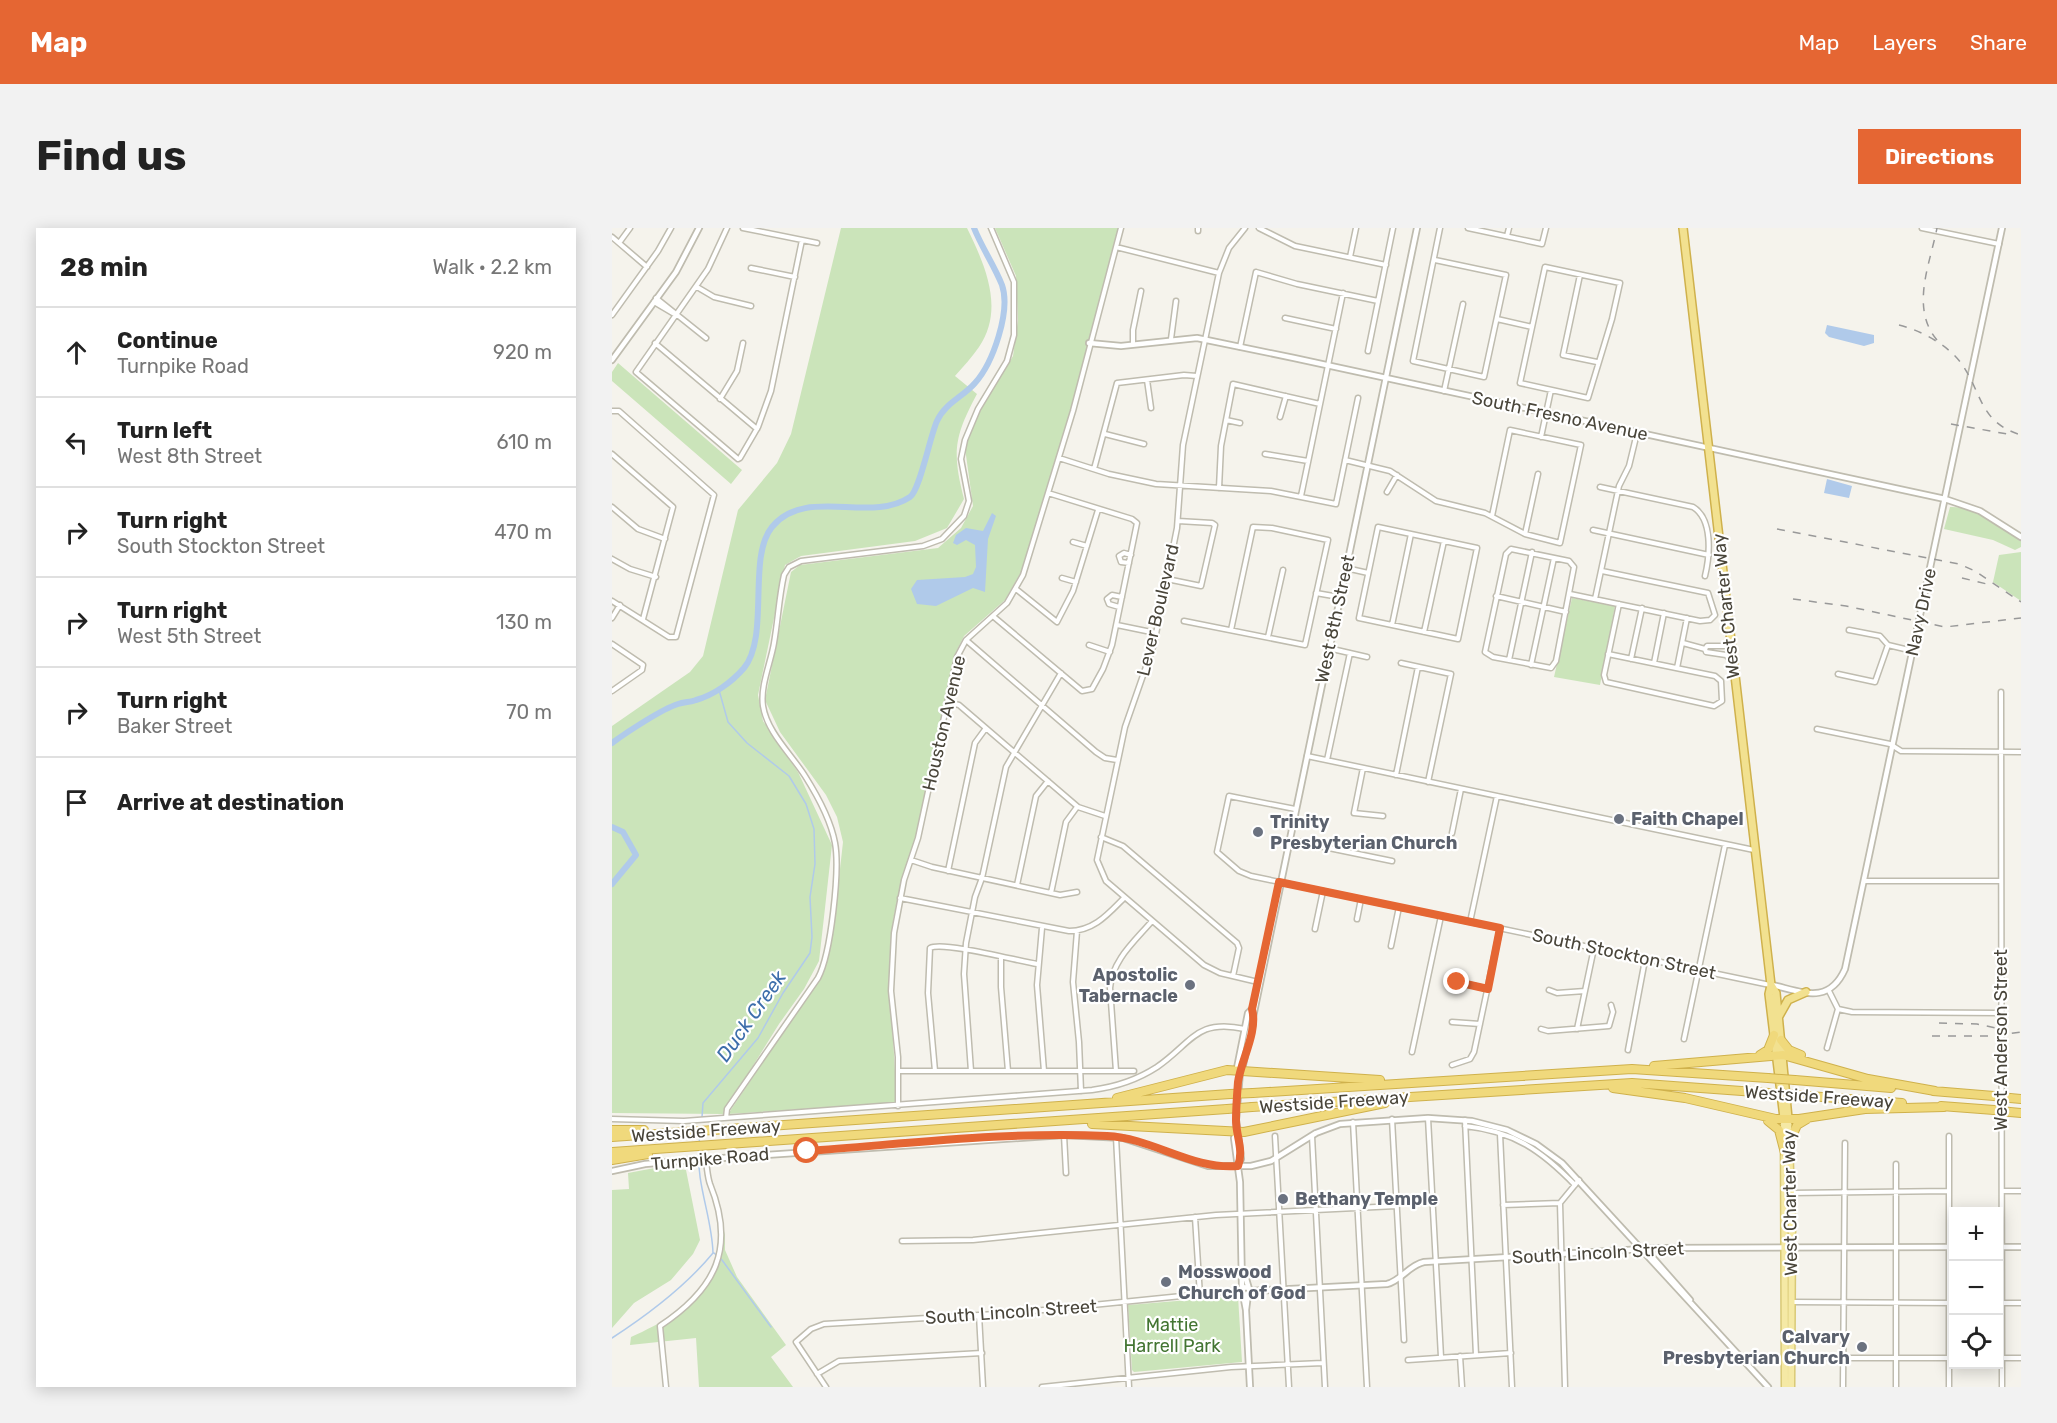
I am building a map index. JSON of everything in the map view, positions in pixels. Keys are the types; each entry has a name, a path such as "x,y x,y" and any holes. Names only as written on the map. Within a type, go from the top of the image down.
{"highway":[{"name":"West Charter Way","path":"1683,228 1786,1118"},
{"name":"West Charter Way","path":"1771,985 1776,993 1779,1019 1778,1038"},
{"path":"1779,1019 1784,1004 1806,992"},
{"path":"1755,1057 1768,1050 1778,1038 1789,1050 1815,1063"},
{"path":"1632,1069 1644,1066 1779,1055 1868,1079 1935,1091"},
{"name":"Westside Freeway","path":"612,1137 1632,1069 2021,1099"},
{"path":"1065,1106 1132,1095 1227,1070 1404,1083"},
{"name":"Westside Freeway","path":"612,1152 1065,1119 1632,1083 2021,1113"},
{"path":"1588,1085 1685,1098 1749,1114 1786,1118 1811,1118 1865,1109 1944,1107"},
{"path":"1065,1119 1084,1124 1237,1132 1350,1108 1394,1102 1407,1097"},
{"path":"1749,1114 1777,1126 1785,1153"},
{"path":"1790,1141 1797,1125 1811,1118"},
{"path":"612,1130 672,1133"},
{"path":"612,1160 678,1151 688,1147"}],"main road":[{"name":"West Charter Way","path":"1785,1387 1786,1284 1791,1193 1790,1141 1786,1118"},
{"name":"West Charter Way","path":"1786,1118 1785,1168 1791,1302 1791,1387"},
{"path":"1785,1168 1791,1193"},
{"path":"1786,1284 1791,1302"},
{"path":"1786,1342 1788,1358 1791,1358"}],"street":[{"path":"619,243 630,228"},
{"path":"612,315 647,267 671,228"},
{"path":"612,360 685,258 699,228"},
{"path":"727,228 715,257 697,287 636,372 738,459 757,429 774,380 802,240"},
{"path":"743,228 817,243"},
{"path":"726,1118 727,1109 818,978 825,961 830,933 836,860 835,841 810,785 773,731 763,707 763,694 773,647 784,572 795,563 812,559 922,546 942,539 964,516 969,501 962,459 965,440 978,409 1007,361 1014,335 1014,282 991,228"},
{"name":"Houston Avenue","path":"898,1106 898,1071 891,975 894,933 900,898 918,838 957,657 966,640 994,617 1016,589 1027,566 1059,458 1121,228"},
{"name":"Lever Boulevard","path":"1245,228 1229,248 1219,273 1183,445 1178,521 1156,633 1149,660 1126,723 1097,860 1100,872 1124,898 1204,965 1258,982"},
{"path":"1259,228 1295,246 1386,265"},
{"path":"1350,258 1356,228"},
{"path":"1368,351 1393,228"},
{"name":"West 8th Street","path":"1250,1387 1238,1166 1240,1072 1249,1042 1253,1020 1252,1009 1417,228"},
{"path":"1434,260 1506,276 1484,376 1413,362 1440,228"},
{"path":"1468,228 1542,244 1546,228"},
{"path":"1507,236 1509,228"},
{"path":"1922,228 1999,244"},
{"name":"Navy Drive","path":"1828,991 1845,969 2002,228"},
{"path":"612,237 647,267"},
{"path":"1116,247 1219,273"},
{"path":"1545,267 1580,275 1620,283 1588,398 1520,383 1545,267"},
{"path":"751,268 795,277"},
{"path":"1240,347 1256,272 1297,284 1378,300"},
{"path":"1580,275 1563,355 1597,362"},
{"path":"697,287 714,297 751,306"},
{"path":"1133,344 1133,330 1141,291"},
{"path":"1301,496 1343,293"},
{"path":"655,300 706,338"},
{"path":"1171,339 1176,301"},
{"path":"1444,392 1463,304"},
{"path":"1286,318 1336,329"},
{"path":"1497,319 1532,327"},
{"name":"South Fresno Avenue","path":"1089,343 1113,346 1171,339 1205,340 1240,347 1945,499 1980,511 2021,537"},
{"path":"655,343 757,429"},
{"path":"720,399 736,371 743,343"},
{"path":"1094,469 1117,383 1197,376"},
{"path":"1147,380 1151,408"},
{"path":"1219,488 1221,446 1233,384 1320,404"},
{"path":"1541,437 1551,390"},
{"path":"1280,417 1286,396"},
{"path":"1059,458 1156,484 1271,491 1336,504 1358,398"},
{"path":"612,411 619,411 714,495 678,635 674,638 669,637 612,600"},
{"path":"1226,420 1240,423"},
{"path":"1345,460 1397,474 1436,501 1492,516 1525,534 1560,543 1581,446 1510,430 1492,516"},
{"path":"1595,599 1618,490 1629,465 1637,433"},
{"path":"1105,434 1144,444"},
{"path":"612,454 673,507 643,620"},
{"path":"1265,454 1308,461"},
{"path":"1387,492 1397,474"},
{"path":"1525,534 1538,474"},
{"path":"1600,487 1699,510 1705,520 1709,555 1706,576"},
{"path":"994,617 1082,691 1088,692 1103,669 1110,652 1136,521 1048,494"},
{"path":"612,507 633,526 665,539"},
{"path":"1016,589 1057,622 1076,582 1098,510"},
{"path":"1167,579 1201,586 1215,525 1178,521"},
{"path":"1184,621 1305,645 1328,540 1272,528 1253,527 1232,630"},
{"path":"1378,527 1444,541 1477,548 1458,639 1359,618 1378,527"},
{"path":"1593,530 1709,555"},
{"path":"1392,626 1411,534"},
{"path":"1425,632 1444,541"},
{"path":"1073,542 1087,546"},
{"path":"1511,549 1532,552 1569,561 1574,567 1554,665 1547,669 1493,657 1485,652 1506,554 1511,549"},
{"path":"1509,660 1532,552"},
{"path":"1129,563 1121,561 1119,556 1131,555"},
{"path":"612,558 630,569 656,577"},
{"path":"1531,665 1554,558"},
{"path":"1345,568 1368,573"},
{"path":"1269,637 1283,570"},
{"path":"1570,594 1688,618 1710,620 1715,613 1708,593 1602,571"},
{"path":"1062,578 1076,582"},
{"path":"1316,593 1339,597"},
{"path":"1119,607 1109,604 1107,599 1112,595 1122,597"},
{"path":"1496,596 1566,612"},
{"path":"1608,654 1719,678 1722,698 1720,704 1714,706 1608,683 1605,680 1608,654 1619,604"},
{"path":"612,618 620,605"},
{"path":"1631,659 1642,608"},
{"path":"1654,663 1664,614"},
{"path":"1677,668 1688,618"},
{"path":"1116,625 1156,633"},
{"path":"1849,630 1880,636 1888,645 1913,651"},
{"path":"1705,649 1707,646 1725,646 1729,636"},
{"path":"966,640 1103,757 1117,760"},
{"path":"1683,643 1705,649 1706,652 1726,655 1732,662"},
{"path":"612,644 644,665 642,670 612,691"},
{"path":"1089,645 1110,652"},
{"path":"1839,674 1877,681 1888,645"},
{"path":"1328,648 1368,657"},
{"path":"1327,760 1350,653"},
{"path":"1401,663 1451,674 1428,782"},
{"path":"1396,775 1418,667"},
{"path":"971,1071 964,990 965,950 971,913 982,878 1006,767 1061,673"},
{"name":"West Anderson Street","path":"2001,692 2001,1207"},
{"path":"947,702 959,705 1077,807 1105,816"},
{"path":"948,870 975,743 986,728"},
{"path":"1816,729 1893,747 1901,751 2021,752"},
{"path":"1306,756 1755,850"},
{"path":"1363,768 1354,813 1383,816"},
{"path":"1017,885 1036,794 1048,781"},
{"path":"1452,833 1461,789"},
{"name":"South Stockton Street","path":"1294,809 1229,796 1216,849 1218,855 1242,873 1279,882 1806,992 1828,991"},
{"path":"1470,922 1497,796"},
{"path":"1051,892 1066,822 1077,807"},
{"path":"1101,837 1123,846 1237,944 1239,948 1233,976"},
{"path":"1288,840 1392,861"},
{"path":"1683,1039 1725,844"},
{"path":"911,860 1062,895 1077,892"},
{"path":"1864,881 2001,881"},
{"path":"1315,929 1323,891"},
{"path":"900,898 1042,928 1077,931 1102,920 1124,898"},
{"path":"1357,919 1361,899"},
{"path":"1391,946 1399,907"},
{"path":"1412,1052 1441,916"},
{"path":"1116,1071 1111,980 1121,957 1152,921"},
{"path":"1042,928 1037,964 1044,1071"},
{"path":"1452,1065 1470,1059 1480,1024 1500,928"},
{"path":"1077,931 1073,982 1081,1092"},
{"path":"935,1071 928,993 931,948 965,950 1037,964"},
{"path":"1577,1029 1594,948"},
{"path":"1001,957 1001,987 1008,1071"},
{"path":"1628,1050 1645,959"},
{"path":"1457,982 1488,989"},
{"path":"1549,990 1557,993 1585,991"},
{"path":"1827,1048 1838,1009 1828,991"},
{"path":"1541,1029 1609,1026 1613,1012 1611,1005"},
{"name":"West 8th Street","path":"1240,1072 1237,1068 1248,1013 1252,1009"},
{"path":"1838,1009 1852,1012 2001,1012"},
{"path":"1245,1029 1253,1020"},
{"path":"1452,1022 1480,1024"},
{"path":"612,1119 694,1120 1081,1092 1116,1086 1138,1078 1207,1028 1224,1025 1245,1029"},
{"path":"1245,1029 1249,1042"},
{"path":"898,1071 1134,1071"},
{"path":"1428,1118 1441,1357"},
{"name":"Turnpike Road","path":"612,1171 687,1160 1064,1135 1116,1137 1142,1142 1208,1166 1238,1166 1258,1165 1333,1126 1353,1122 1428,1118 1500,1127 1527,1138 1554,1155 1577,1182 1644,1249 1650,1252 1768,1387"},
{"path":"1392,1119 1404,1340"},
{"path":"1353,1122 1366,1387"},
{"path":"1476,1355 1465,1123 1500,1134 1540,1152 1577,1182 1560,1203 1563,1254 1564,1387"},
{"path":"1500,1134 1512,1387"},
{"path":"1064,1135 1066,1173"},
{"path":"1275,1136 1289,1387"},
{"path":"1312,1136 1325,1387"},
{"path":"1949,1136 1949,1210"},
{"path":"1116,1137 1129,1387"},
{"path":"1844,1387 1845,1143"},
{"path":"666,1387 660,1326 703,1287 722,1250 723,1227 717,1200 707,1174 705,1159"},
{"path":"1896,1164 1896,1387"},
{"path":"1791,1193 1948,1191"},
{"path":"2002,1191 2021,1191"},
{"path":"1503,1205 1560,1203"},
{"path":"902,1241 973,1240 1195,1217 1396,1206"},
{"path":"1195,1217 1200,1296"},
{"name":"South Lincoln Street","path":"817,1374 796,1341 811,1329 824,1324 1124,1304 1245,1291 1392,1283 1417,1264 1436,1262 1644,1249 1949,1247"},
{"path":"2003,1247 2021,1247"},
{"path":"1791,1302 1949,1303"},
{"path":"2003,1303 2021,1303"},
{"path":"979,1315 983,1387"},
{"path":"826,1387 817,1374 839,1361 981,1353"},
{"path":"1408,1360 1511,1353"},
{"path":"1460,1356 1462,1387"},
{"path":"1791,1358 1949,1358"},
{"path":"2003,1358 2021,1358"},
{"path":"1042,1387 1128,1377 1323,1363"},
{"path":"1949,1387 1950,1369"},
{"name":"West Anderson Street","path":"2001,1369 2002,1387"}],"green space":[{"path":"841,228 967,228 974,242 990,287 991,318 979,347 955,376 977,394 964,422 957,445 958,469 964,499 947,528 915,541 801,556 785,565 758,695 763,721 798,772 832,845 819,961 804,989 779,1024 723,1114 612,1113 612,726 690,672 703,656 738,510 777,463 791,434"},
{"path":"995,228 1118,228 1071,408 1021,572 1005,600 964,636 955,654 922,810 896,904 892,929 890,994 896,1103 728,1114 824,971 831,941 839,878 843,842 837,817 826,795 780,732 765,700 791,572 800,565 938,548 961,528 973,506 965,448 973,423 1013,356 1018,320 1016,276"},
{"path":"618,363 742,470 731,484 612,381 612,372"},
{"path":"1950,507 1970,510 1988,518 2021,540 2021,547 2015,550 1993,540 1944,529"},
{"path":"2021,552 2021,601 1993,582 1999,555"},
{"path":"1572,598 1615,606 1600,685 1554,677"},
{"path":"660,1167 686,1170 700,1240 693,1254 671,1280 634,1303 612,1328 612,1190 629,1189 628,1173"},
{"path":"725,1231 725,1250 737,1277 786,1345 771,1357 793,1387 699,1387 696,1338 630,1345 631,1337 675,1313 703,1287 715,1266"},
{"name":"Mattie Harrell Park","path":"1238,1296 1242,1362 1134,1372 1132,1370 1128,1305"}],"water":[{"path":"1827,325 1874,335 1874,343 1864,346 1829,337 1825,333"},
{"path":"1827,479 1852,486 1849,498 1824,493"},
{"path":"992,513 996,516 988,539 985,592 973,588 936,606 917,604 911,589 917,580 965,577 973,574 976,567 975,545 966,540 957,545 953,543 956,535 966,528 983,531"}],"waterway":[{"path":"612,743 663,711 678,704 703,698 716,691 744,668 752,654 756,637 759,576 765,540 772,527 786,515 802,509 820,507 857,508 894,504 910,497 914,492 940,415 982,374 999,336 1004,308 1002,285 974,228"},
{"name":"Duck Creek","path":"702,1117 703,1103 758,1038 783,993 810,953 812,937 810,897 815,864 814,829 806,804 789,776 747,743 728,722 719,690"},
{"path":"612,827 623,832 636,855 612,884"},
{"name":"Duck Creek","path":"699,1144 700,1134"},
{"name":"Duck Creek","path":"612,1338 666,1299 713,1253 700,1175 699,1149"},
{"path":"714,1253 722,1260 771,1327"}],"railway":[{"path":"1937,228 1923,300 1929,327 1937,340"},
{"path":"1899,325 1924,334 1949,350 1968,374 1989,415 1997,423 2021,435"},
{"path":"1951,424 2007,434"},
{"path":"1777,529 1959,564 1975,571 2021,602"},
{"path":"1962,578 1991,585"},
{"path":"1793,599 1846,606 1945,627 2021,618"},
{"path":"1939,1023 1977,1024 2005,1030"},
{"path":"1932,1036 1994,1036 2021,1032"}],"place":[{"name":"Faith Chapel","path":"1619,819"},
{"name":"Trinity Presbyterian Church","path":"1258,832"},
{"name":"Apostolic Tabernacle","path":"1190,985"},
{"name":"Bethany Temple","path":"1283,1199"},
{"name":"Mosswood Church of God","path":"1166,1282"},
{"name":"Calvary Presbyterian Church","path":"1862,1347"}],"route":[{"path":"807,1151 1030,1136 1108,1136 1142,1142 1198,1164 1238,1166 1241,1159 1240,1135 1237,1132 1236,1120 1239,1077 1249,1042 1254,1015 1252,1009 1279,882 1500,928 1488,989 1457,982"}]}
